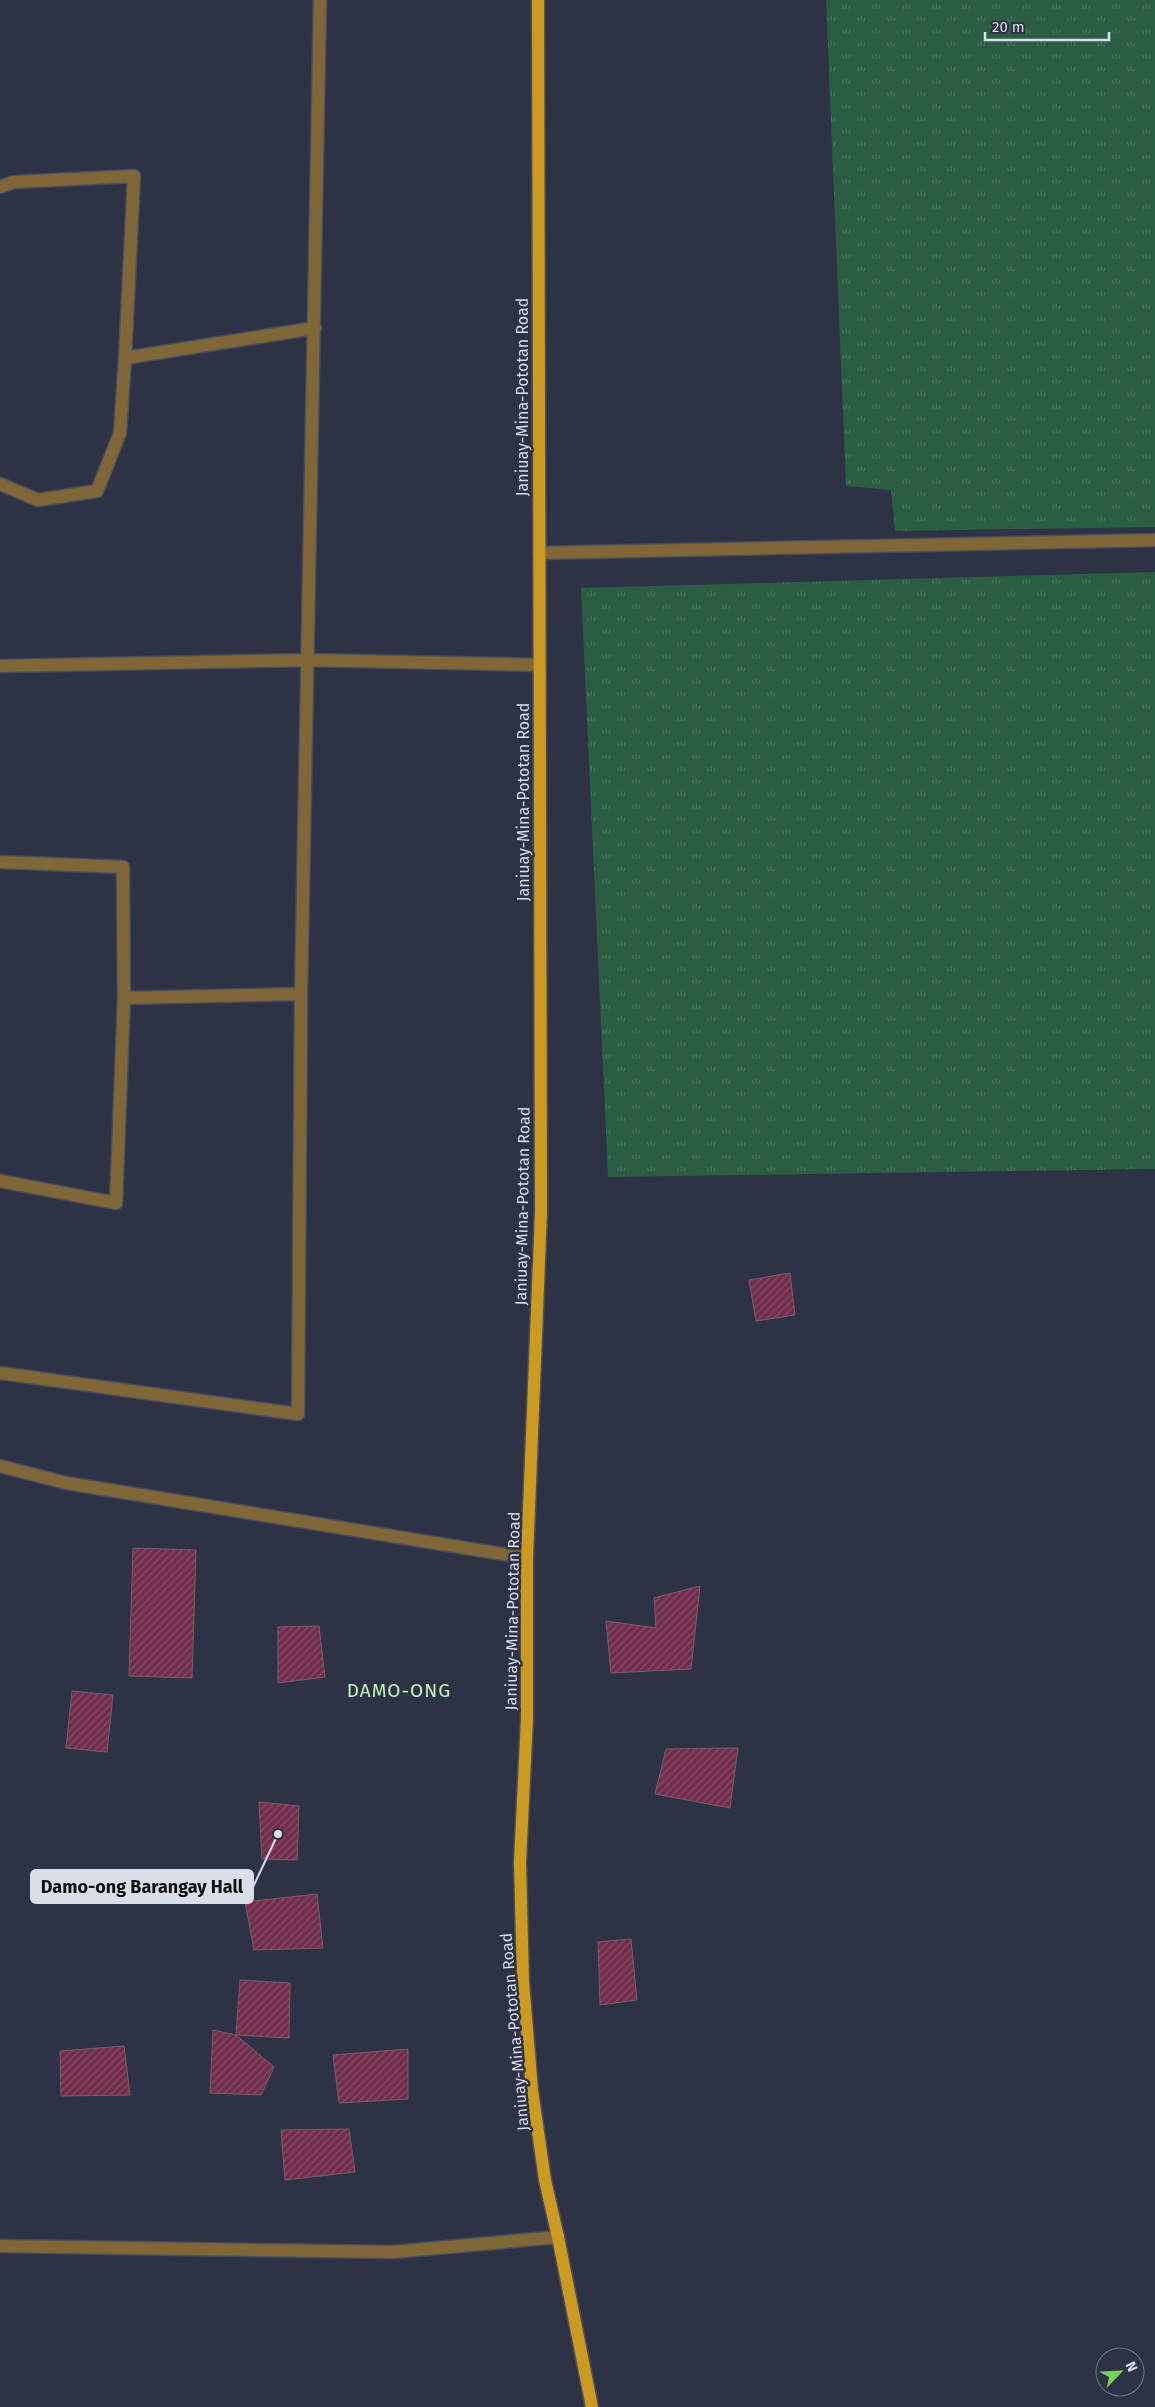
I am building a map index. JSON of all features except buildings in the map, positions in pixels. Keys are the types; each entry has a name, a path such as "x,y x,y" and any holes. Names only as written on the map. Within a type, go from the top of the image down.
{"main road":[{"name":"Janiuay-Mina-Pototan Road","path":"538,0 541,1212 527,1558 527,1719 520,1862 522,1981 533,2099 545,2180 592,2407"}],"street":[{"path":"0,1373 298,1414 301,994 309,660 320,0"},
{"path":"0,187 14,182 134,176 120,432 97,490 38,500 0,484"},
{"path":"125,358 315,328"},
{"path":"539,553 1155,540"},
{"path":"0,666 309,660 539,665"},
{"path":"0,862 123,867 124,998 116,1203 0,1181"},
{"path":"124,998 301,994"},
{"path":"0,1466 66,1482 527,1558"},
{"path":"0,2246 393,2252 558,2238"}],"green space":[{"path":"826,0 1155,0 1155,527 895,531 891,490 846,486"},
{"path":"1155,572 1155,1169 608,1177 581,588"}],"place":[{"name":"Damo-ong Barangay Hall","path":"278,1834"}],"district":[{"name":"DAMO-ONG","path":"399,1690"}]}
